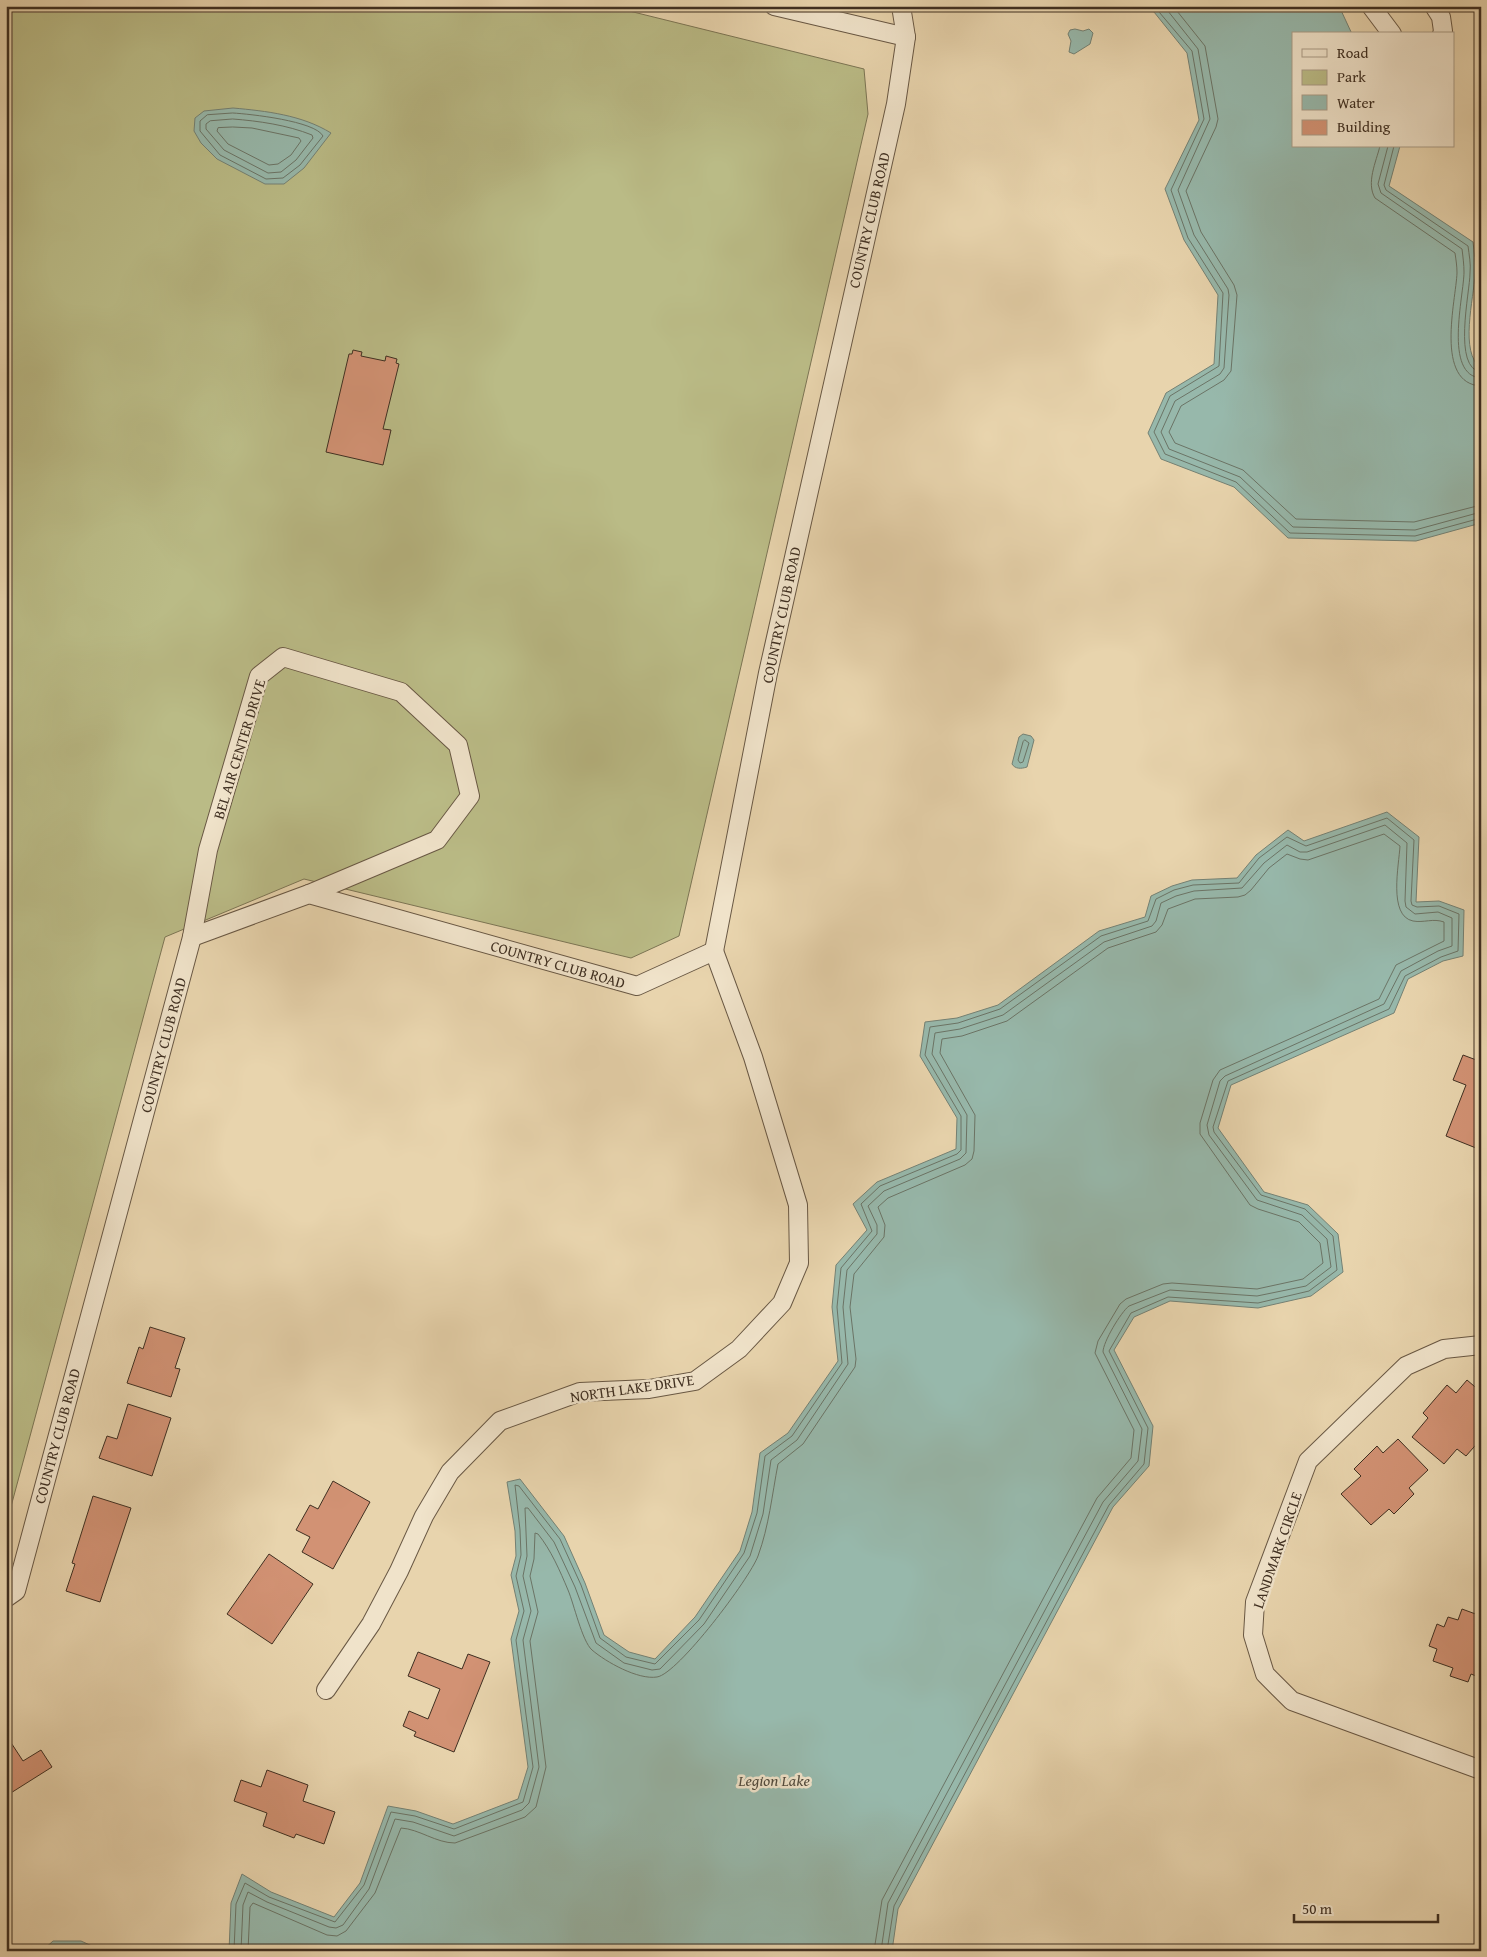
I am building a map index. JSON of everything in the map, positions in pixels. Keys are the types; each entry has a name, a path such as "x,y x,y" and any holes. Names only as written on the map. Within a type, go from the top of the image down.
{"street":[{"path":"774,6 906,37"},
{"name":"COUNTRY CLUB ROAD","path":"309,894 637,986 714,951 768,673 896,104 906,37 901,6"},
{"path":"1371,6 1390,32"},
{"path":"1434,6 1441,17 1443,32"},
{"name":"BEL AIR CENTER DRIVE","path":"192,937 208,850 260,676 283,656 402,692 458,745 470,796 437,840 309,894"},
{"path":"192,937 309,894"},
{"name":"COUNTRY CLUB ROAD","path":"6,1598 16,1591 192,937"},
{"name":"NORTH LAKE DRIVE","path":"326,1690 371,1624 400,1571 424,1516 450,1472 500,1421 580,1392 649,1389 695,1382 739,1349 782,1303 799,1263 798,1205 753,1057 714,951"},
{"name":"LANDMARK CIRCLE","path":"1481,1345 1444,1349 1406,1366 1308,1461 1255,1602 1253,1635 1265,1674 1292,1701 1481,1770"}],"green space":[{"path":"6,6 609,6 864,69 868,114 679,936 631,958 304,879 165,937 6,1525"}],"water":[{"path":"1145,6 1339,6 1351,32 1292,32 1292,148 1399,148 1389,186 1473,242 1475,270 1469,338 1474,361 1481,368 1481,523 1416,541 1288,538 1234,487 1161,459 1148,433 1166,393 1214,364 1218,295 1184,240 1165,189 1199,120 1187,53 1154,12"},
{"path":"1089,29 1093,33 1090,44 1074,54 1069,52 1071,41 1068,34 1070,30 1083,31"},
{"path":"233,108 271,112 296,118 331,133 304,168 284,184 265,184 217,159 201,143 194,131 195,118 204,111"},
{"path":"1023,734 1031,736 1034,740 1027,767 1018,768 1012,764 1019,737"},
{"name":"Legion Lake","path":"1387,812 1419,837 1416,902 1439,901 1464,910 1463,956 1443,961 1408,979 1394,1013 1231,1085 1218,1128 1264,1192 1308,1205 1338,1234 1343,1272 1311,1296 1258,1308 1170,1301 1134,1317 1114,1350 1153,1426 1149,1466 1113,1507 898,1909 892,1951 229,1951 231,1903 242,1874 271,1892 334,1917 360,1883 388,1806 416,1811 453,1824 518,1799 528,1767 511,1639 519,1611 511,1575 516,1556 515,1531 507,1482 520,1479 564,1536 585,1583 604,1635 629,1652 655,1659 695,1617 740,1551 752,1512 760,1453 788,1433 838,1361 832,1307 836,1265 867,1230 853,1204 877,1182 956,1149 957,1118 920,1056 925,1022 957,1018 998,1005 1099,931 1145,917 1151,896 1172,886 1192,880 1237,878 1256,855 1288,830 1304,841"},
{"path":"53,1941 81,1941 103,1951 42,1951"}],"building":[{"path":"353,350 362,352 361,356 385,361 386,356 397,359 396,363 399,364 383,429 391,430 383,465 326,452 349,354 352,354"},
{"path":"1463,1055 1479,1061 1481,1056 1481,1150 1446,1136 1466,1085 1453,1080"},
{"path":"150,1327 185,1338 175,1368 180,1369 171,1397 127,1383 139,1347 143,1349"},
{"path":"1467,1380 1481,1392 1481,1439 1466,1456 1457,1449 1444,1464 1412,1437 1428,1418 1423,1413 1447,1385 1456,1393"},
{"path":"128,1404 171,1418 152,1476 99,1458 107,1436 117,1439"},
{"path":"1398,1439 1428,1470 1409,1488 1414,1494 1394,1514 1389,1509 1371,1525 1341,1494 1361,1476 1354,1469 1377,1446 1383,1453"},
{"path":"333,1481 370,1502 333,1569 302,1552 310,1537 296,1530 310,1505 318,1509"},
{"path":"93,1496 131,1508 100,1602 66,1591 75,1564 72,1563"},
{"path":"269,1554 313,1584 272,1644 227,1614"},
{"path":"1462,1609 1481,1616 1481,1678 1471,1674 1468,1682 1450,1676 1453,1668 1433,1661 1437,1649 1429,1646 1437,1624 1444,1627 1448,1617 1458,1620"},
{"path":"418,1652 462,1669 468,1654 490,1662 454,1752 414,1736 416,1732 403,1726 409,1711 428,1719 440,1689 408,1676"},
{"path":"6,1735 23,1761 41,1750 52,1767 6,1796"},
{"path":"267,1770 308,1785 303,1801 335,1812 324,1844 296,1834 294,1838 263,1826 267,1813 234,1801 241,1780 261,1787"}]}
